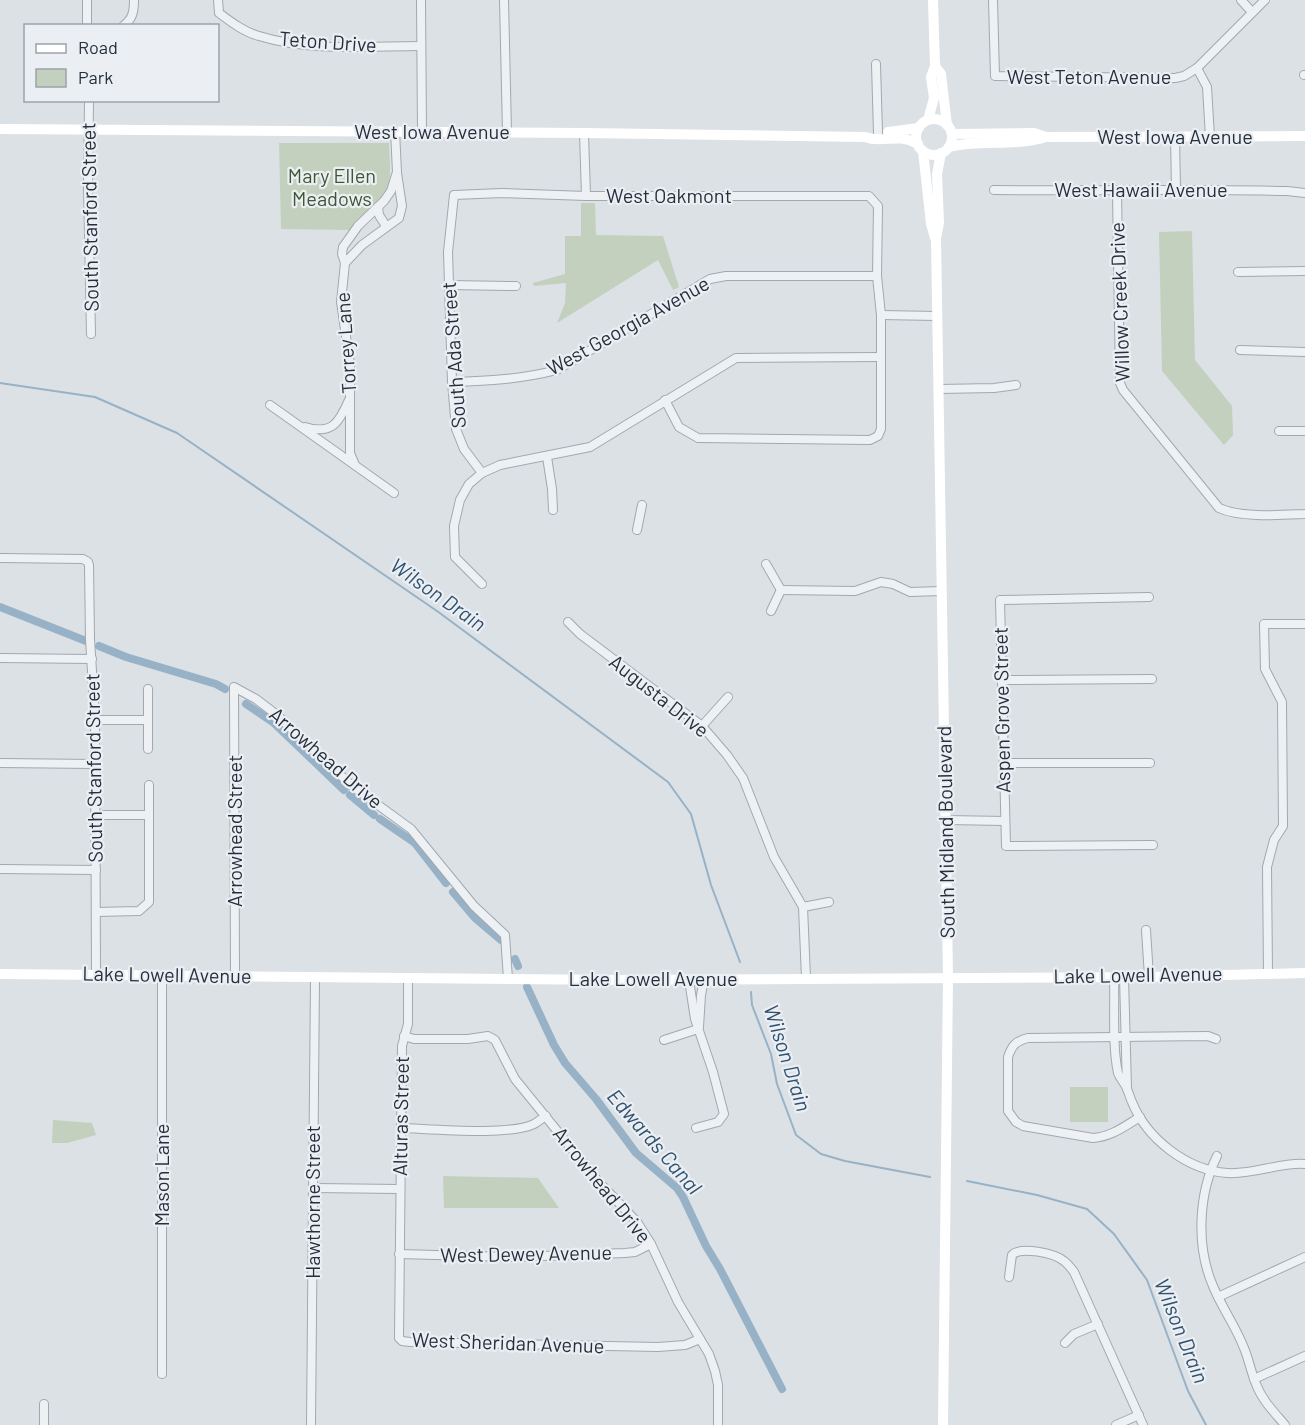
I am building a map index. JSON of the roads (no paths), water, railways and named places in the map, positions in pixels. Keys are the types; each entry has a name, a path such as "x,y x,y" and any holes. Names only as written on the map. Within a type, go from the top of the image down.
{"main road":[{"path":"933,0 935,66 931,77 934,98 928,120 919,128 917,134 920,147 934,155 945,150 950,129 941,74 935,66"},
{"path":"928,120 940,120 950,129"},
{"name":"West Iowa Avenue","path":"865,137 878,133 919,128"},
{"name":"West Iowa Avenue","path":"0,129 507,132 865,137 872,139 897,137 907,138 920,147"},
{"name":"West Iowa Avenue","path":"950,129 1034,133 1046,137"},
{"name":"West Iowa Avenue","path":"945,150 963,144 1033,141 1046,137 1305,136"},
{"name":"South Midland Boulevard","path":"920,147 931,224 936,238"},
{"name":"South Midland Boulevard","path":"943,1425 948,977 936,238 939,223 937,174 945,150"},
{"name":"Lake Lowell Avenue","path":"0,974 704,980 1305,973"}],"street":[{"path":"87,0 87,24"},
{"path":"126,24 134,13 134,0"},
{"name":"Teton Drive","path":"218,0 219,13 236,26 258,36 298,45 421,46"},
{"path":"421,0 422,132"},
{"path":"504,0 507,132"},
{"name":"West Teton Avenue","path":"993,0 995,76 1175,78 1184,76 1197,68 1265,0"},
{"path":"1241,0 1252,12"},
{"path":"876,64 878,133"},
{"path":"1197,68 1207,87 1210,137"},
{"name":"South Stanford Street","path":"89,102 91,334"},
{"name":"Torrey Lane","path":"355,465 350,453 350,364 341,302 345,263 342,254 343,247 358,226 391,192 397,172 395,131"},
{"path":"584,133 586,196"},
{"path":"1175,136 1176,189"},
{"path":"345,263 362,245 401,215 401,194 397,172"},
{"name":"West Hawaii Avenue","path":"994,190 1176,189 1305,193"},
{"name":"Willow Creek Drive","path":"1117,191 1120,383 1123,390 1219,508 1228,512 1250,514 1305,514"},
{"name":"West Oakmont","path":"453,210 454,195 502,193 586,196 868,196 878,206 877,276"},
{"path":"378,207 386,226"},
{"name":"South Ada Street","path":"453,210 448,252 452,382 456,429 464,449 482,473"},
{"path":"1238,272 1305,271"},
{"name":"West Georgia Avenue","path":"452,382 504,380 557,370 710,279 726,276 877,276"},
{"path":"665,400 679,427 698,438 870,440 878,436 881,429 881,315 877,276"},
{"path":"449,285 516,286"},
{"path":"881,315 937,316"},
{"path":"1240,351 1305,352"},
{"path":"482,584 454,556 454,526 460,500 469,484 482,473 500,465 590,447 736,358 881,357"},
{"path":"939,388 994,388 1016,385"},
{"path":"298,425 315,430 327,430 340,419 350,396"},
{"path":"270,405 394,493"},
{"path":"1279,431 1305,431"},
{"path":"547,457 552,489 552,510"},
{"path":"637,530 642,505"},
{"name":"South Stanford Street","path":"0,558 82,559 88,562 95,720 96,974"},
{"path":"766,564 782,590"},
{"path":"782,590 855,591 881,582 893,584 910,592 941,591"},
{"path":"771,611 782,590"},
{"name":"Aspen Grove Street","path":"1149,597 1000,600 1006,846 1153,845"},
{"name":"Augusta Drive","path":"568,621 580,634 702,726 728,755 743,778 774,857 803,907 806,978"},
{"path":"1268,973 1267,867 1274,840 1283,826 1282,702 1265,669 1264,624 1305,624"},
{"path":"0,658 92,658"},
{"path":"1002,680 1152,679"},
{"name":"Arrowhead Street","path":"234,687 235,975"},
{"name":"Arrowhead Drive","path":"234,687 256,699 277,715 352,786 402,822 420,839 474,906 506,935 508,979"},
{"path":"148,689 148,748"},
{"path":"702,726 728,698"},
{"path":"95,720 148,720"},
{"path":"1003,762 1150,763"},
{"path":"0,763 95,764"},
{"path":"96,912 139,911 149,903 149,785"},
{"path":"96,815 149,815"},
{"name":"Aspen Grove Street","path":"946,820 1005,821"},
{"path":"0,870 96,870"},
{"path":"803,907 829,902"},
{"path":"1146,930 1149,976"},
{"name":"Mason Lane","path":"162,975 162,1374"},
{"path":"1119,976 1127,1088 1140,1117 1158,1139 1174,1153 1210,1170 1240,1173 1305,1164"},
{"path":"1119,976 1116,1037 1119,1077 1127,1088"},
{"name":"Hawthorne Street","path":"310,1425 315,978"},
{"name":"Alturas Street","path":"399,1254 402,1046 408,1024 408,978"},
{"path":"689,980 695,1019 724,1114 718,1122 696,1128"},
{"path":"698,1029 700,995 704,980"},
{"path":"664,1040 698,1029"},
{"name":"Arrowhead Drive","path":"404,1036 414,1039 468,1039 488,1036 495,1040 515,1079 598,1180 637,1222 651,1244 678,1302 700,1339 715,1371 718,1385 718,1425"},
{"path":"1140,1117 1111,1135 1093,1137 1023,1126 1016,1122 1008,1111 1008,1057 1014,1044 1020,1040 1116,1037 1208,1036 1216,1039"},
{"path":"402,1128 510,1129 534,1124 546,1116"},
{"path":"1216,1156 1210,1170 1202,1219 1202,1243 1207,1269 1218,1297 1245,1349 1254,1379 1265,1402 1285,1425"},
{"path":"314,1188 399,1189"},
{"name":"West Dewey Avenue","path":"399,1254 513,1257 625,1253 635,1252 651,1244"},
{"path":"1009,1277 1011,1259 1017,1251 1023,1250 1063,1260 1074,1272 1143,1425"},
{"name":"West Sheridan Avenue","path":"399,1254 399,1338 402,1341 674,1347 700,1339"},
{"path":"1218,1297 1305,1257"},
{"path":"1065,1342 1074,1335 1098,1324"},
{"path":"1254,1379 1305,1356"},
{"path":"44,1404 44,1425"},
{"path":"1116,1425 1139,1415"}],"waterway":[{"name":"Wilson Drain","path":"0,383 95,397 177,433 437,611 668,782 691,814 711,885 740,962"},
{"name":"Edwards Canal","path":"0,607 86,641"},
{"name":"Edwards Canal","path":"99,646 126,657 216,684 225,689"},
{"name":"Edwards Canal","path":"246,704 274,723 344,790"},
{"name":"Edwards Canal","path":"350,795 374,815"},
{"name":"Edwards Canal","path":"380,819 415,843 446,883"},
{"name":"Edwards Canal","path":"453,892 475,918 501,940"},
{"name":"Edwards Canal","path":"515,959 518,966"},
{"name":"Edwards Canal","path":"527,987 565,1063 596,1099 636,1153 677,1188 683,1197 706,1246 782,1389"},
{"name":"Wilson Drain","path":"751,992 752,1005 771,1054 777,1084 796,1135 821,1154 845,1161 930,1177"},
{"name":"Wilson Drain","path":"967,1181 1037,1195 1087,1209 1114,1234 1147,1280 1188,1391 1206,1425"}],"park label":[{"name":"Mary Ellen Meadows","path":"332,188"}]}
